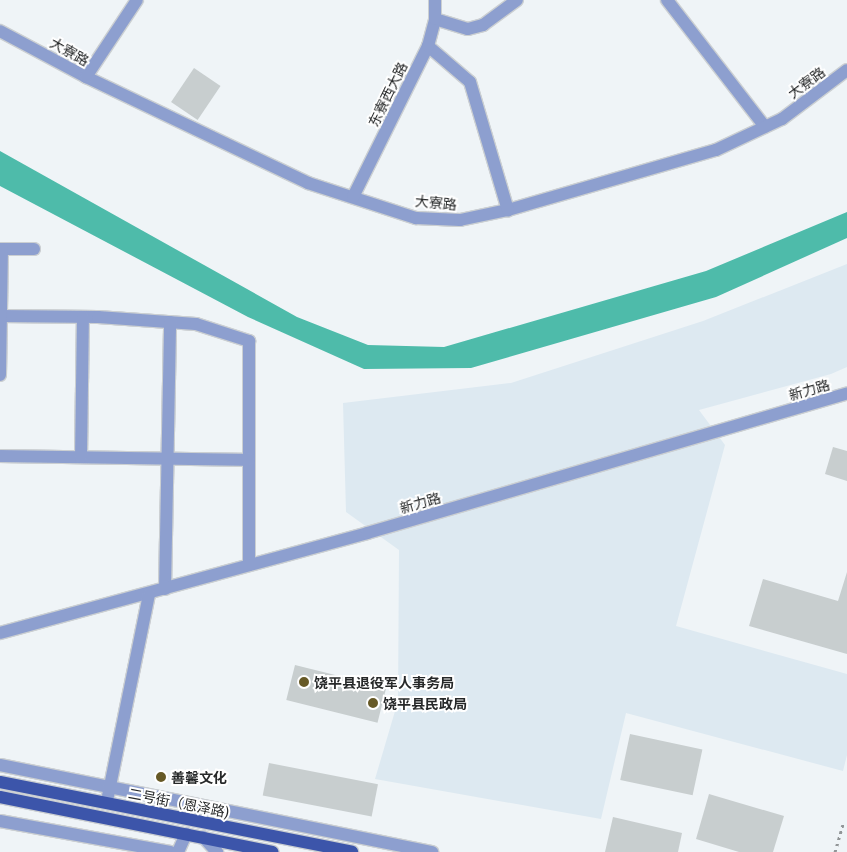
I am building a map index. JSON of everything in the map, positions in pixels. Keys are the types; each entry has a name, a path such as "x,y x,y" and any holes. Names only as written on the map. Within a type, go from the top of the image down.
{"main road":[{"name":"二号街（恩泽路)","path":"0,782 352,852"},
{"path":"0,797 204,838 221,847 273,852"},
{"path":"221,847 228,827"}],"street":[{"path":"86,78 137,0"},
{"name":"东寮西大路","path":"353,197 428,46 435,19 435,0"},
{"path":"435,19 468,29 482,24 517,0"},
{"path":"668,0 765,127"},
{"name":"大寮路","path":"0,31 86,78 308,183 416,218 460,220 508,210 716,150 782,119 847,70"},
{"path":"428,46 470,82 508,210"},
{"path":"0,375 1,249 34,249"},
{"path":"1,316 83,317 196,324 249,341 249,565"},
{"path":"81,457 83,317"},
{"path":"164,589 170,322"},
{"name":"新力路","path":"0,633 149,594 847,394"},
{"path":"0,456 249,460"},
{"path":"107,803 149,594"},
{"path":"0,765 432,852"},
{"path":"0,821 170,852"},
{"path":"178,852 186,834"}],"path":[{"path":"835,852 843,824"}],"shaded area":[{"path":"0,151 297,317 368,345 444,347 706,271 847,212 847,238 716,297 471,368 364,369 248,317 0,186"},
{"path":"847,264 847,367 831,374 699,410 725,445 676,626 847,674 847,755 843,771 626,713 601,819 375,779 398,701 399,550 346,512 343,403 511,383 703,321"}],"building":[{"path":"194,68 221,86 198,120 171,102"},
{"path":"833,447 847,451 847,481 825,474"},
{"path":"847,572 847,654 749,626 763,579 838,601"},
{"path":"295,665 386,688 377,723 286,700"},
{"path":"630,734 702,749 693,795 620,780"},
{"path":"269,763 378,784 372,817 263,795"},
{"path":"709,794 784,816 773,852 739,852 696,839"},
{"path":"613,817 682,833 678,852 605,852"}],"place":[{"name":"饶平县退役军人事务局","path":"304,682"},
{"name":"饶平县民政局","path":"373,703"},
{"name":"善馨文化","path":"161,777"}]}
